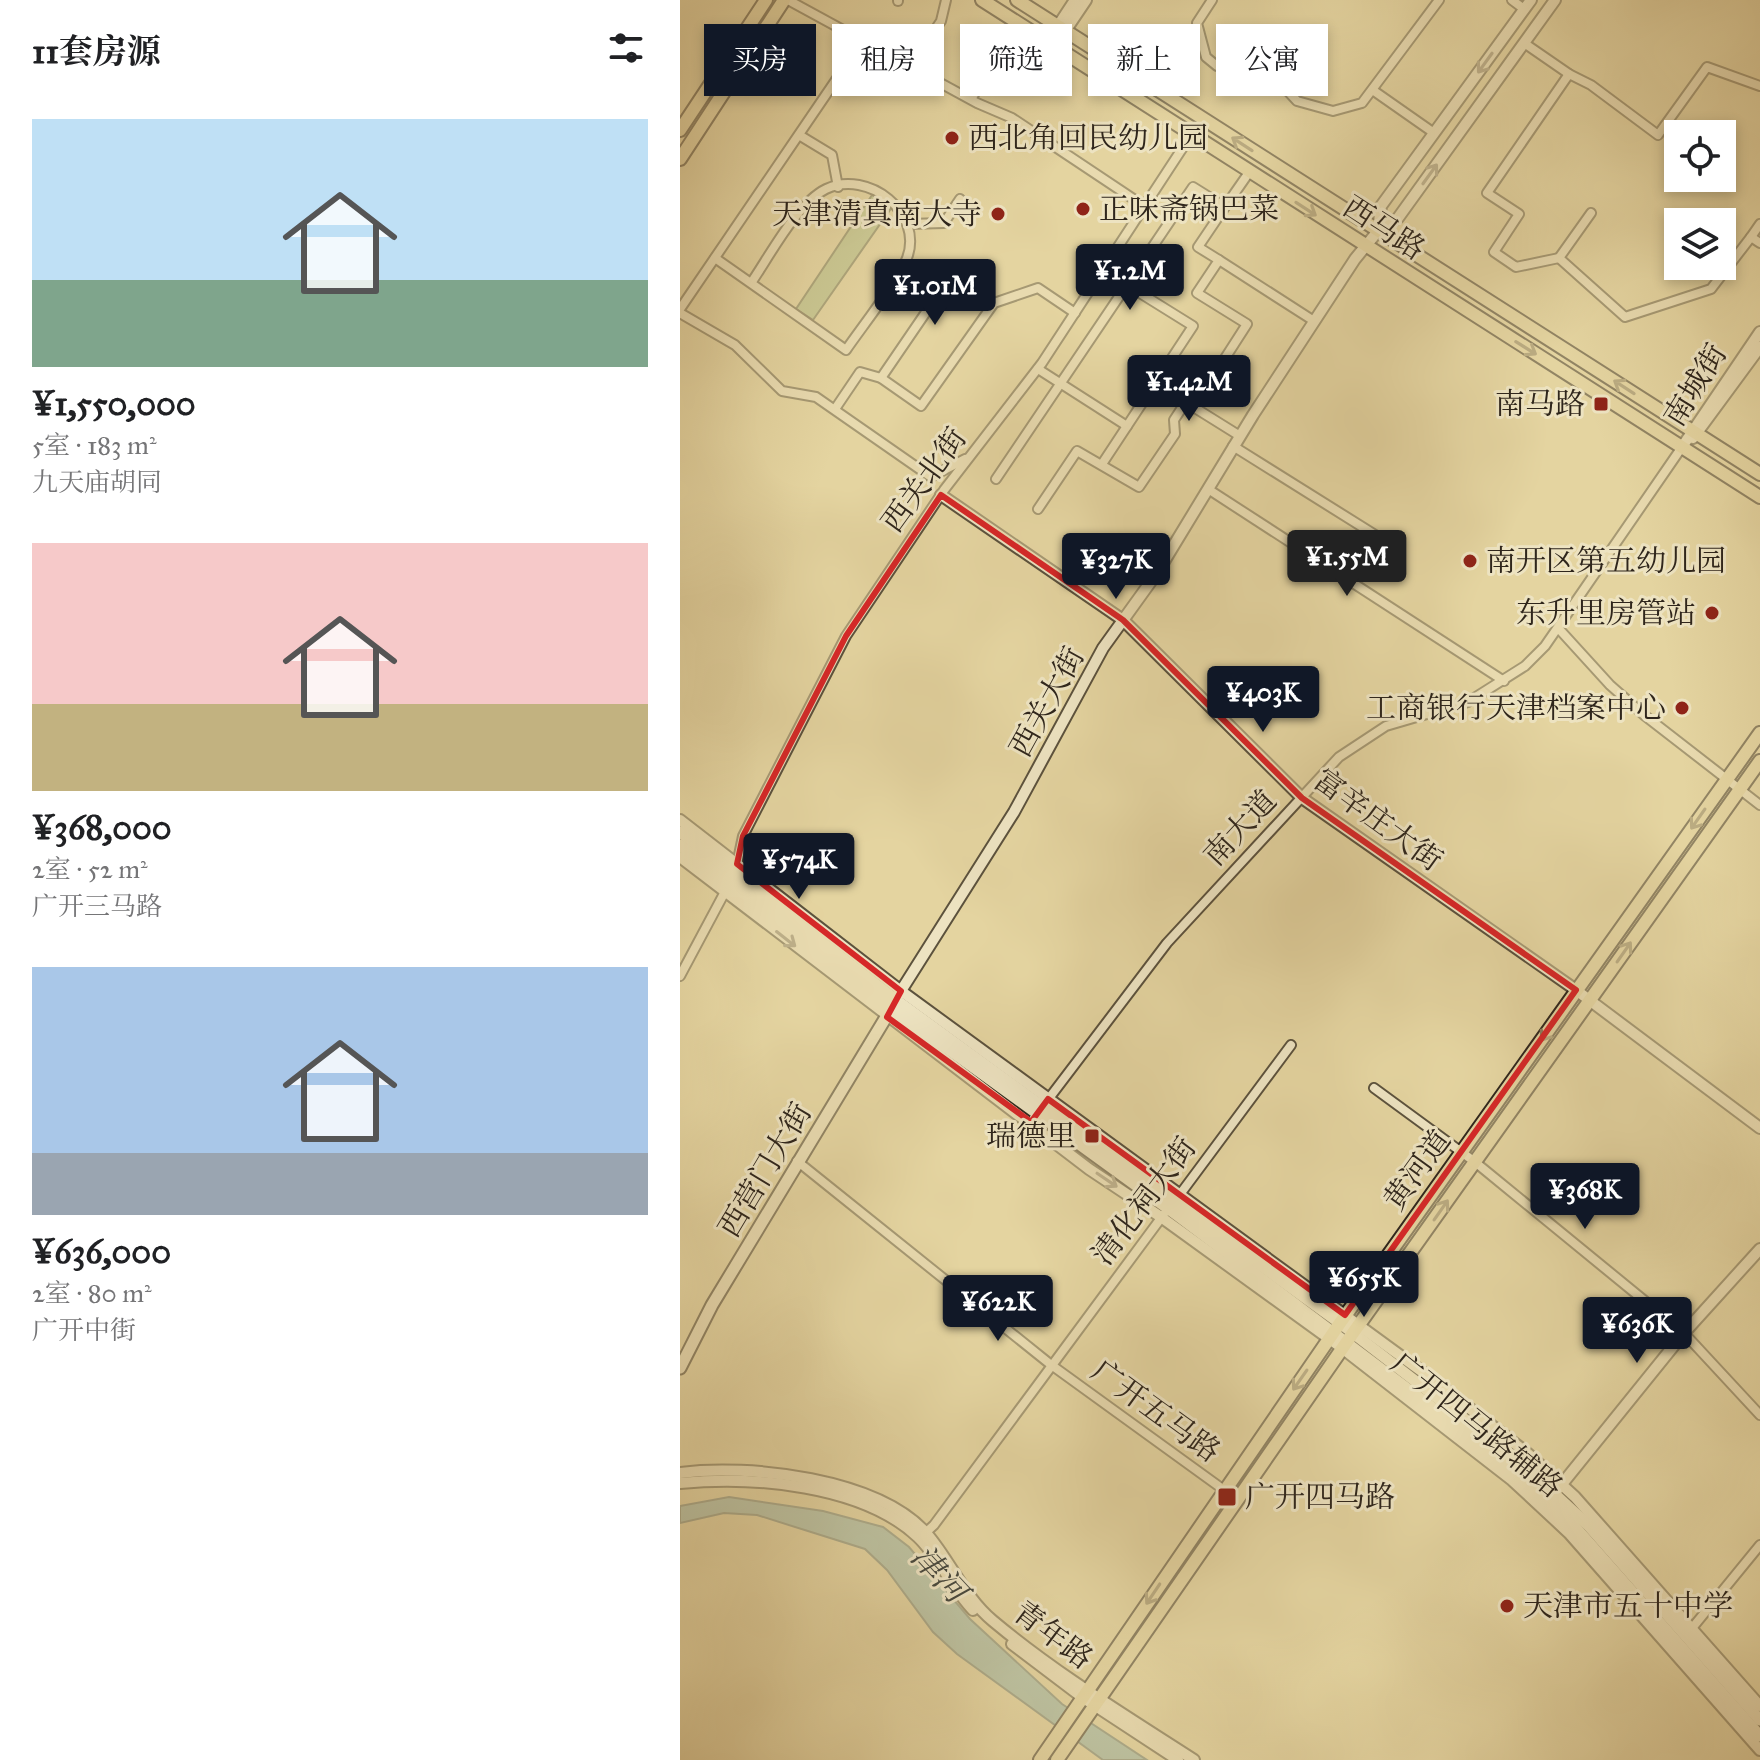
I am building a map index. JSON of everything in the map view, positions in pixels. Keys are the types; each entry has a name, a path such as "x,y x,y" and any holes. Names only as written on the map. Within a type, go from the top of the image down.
{"main road":[{"path":"680,130 766,0"},
{"path":"680,159 786,0"},
{"name":"西马路","path":"982,0 1019,23"},
{"name":"西马路","path":"1017,0 1055,24"},
{"name":"西马路","path":"1072,35 1760,474"},
{"name":"西马路","path":"1072,58 1760,497"},
{"name":"黄河道","path":"1040,1760 1337,1327 1760,733"},
{"name":"黄河道","path":"1057,1760 1350,1337 1760,761"},
{"path":"680,832 732,878 894,1004 1337,1327 1473,1437 1552,1496 1760,1720"},
{"path":"680,845 732,878"},
{"name":"西营门大街","path":"680,1368 712,1305 894,1004"},
{"path":"1552,1496 1760,1736"}],"street":[{"path":"786,0 832,25"},
{"path":"939,24 946,0"},
{"path":"1063,24 1075,0"},
{"path":"1065,24 1086,0"},
{"path":"1212,0 1197,23 1206,57 1217,66 1243,54 1259,60 1297,101 1333,111 1362,103 1374,91 1439,0"},
{"path":"1378,231 1381,206 1528,4 1512,0"},
{"path":"1378,231 1398,218 1555,0"},
{"path":"971,99 1019,23"},
{"path":"1524,43 1591,85 1658,135 1707,67 1760,86"},
{"path":"1569,74 1487,193 1519,214 1494,252 1516,267 1559,258 1591,213"},
{"path":"944,85 1012,118 1144,206"},
{"path":"832,86 680,311 744,352 782,391 816,397 931,477 968,458"},
{"path":"1374,91 1434,133"},
{"path":"799,135 832,155 838,187"},
{"name":"西关北街","path":"680,976 732,878 743,836 846,636 941,495 1038,369 1191,135"},
{"path":"1250,171 1198,247 1314,321"},
{"path":"715,258 846,350 907,259 911,229 898,207 878,191 854,184 827,188 805,204 751,283"},
{"path":"996,479 1193,187 1225,207"},
{"path":"908,224 944,223 960,199"},
{"path":"1559,258 1625,317 1711,289 1760,224"},
{"name":"西关大街","path":"894,1004 1014,812 1103,648 1314,321 1378,231"},
{"path":"1751,237 1760,243"},
{"path":"1038,509 1077,451 1139,487 1175,434 1174,420 1204,374 1220,366 1247,324 1197,293 1219,260"},
{"path":"1102,464 1193,326 1103,270"},
{"path":"881,378 952,274 994,303"},
{"path":"835,409 860,372 881,378 921,406 994,303 1038,288 1075,313"},
{"name":"南城街","path":"1694,432 1760,332"},
{"name":"南城街","path":"1682,447 1760,347"},
{"path":"1038,369 1127,426"},
{"path":"1155,383 1240,436"},
{"path":"1233,446 1388,543"},
{"name":"南大道","path":"1040,1110 1167,943 1360,740 1386,726 1468,702 1525,666 1559,629 1682,447"},
{"path":"1208,489 1504,681"},
{"name":"富辛庄大街","path":"941,495 1123,620 1302,798 1590,1000 1760,1128"},
{"path":"1559,629 1625,699 1760,805"},
{"path":"680,820 732,878 894,1004 1040,1110 1089,1169 1171,1206 1350,1337 1494,1427 1552,1496 1693,1627 1760,1706"},
{"path":"680,857 732,878 894,1004"},
{"name":"清化祠大街","path":"922,1535 934,1525 1050,1364 1291,1045"},
{"path":"1374,1088 1475,1162 1684,1333 1760,1415"},
{"name":"广开五马路","path":"797,1161 1050,1364 1224,1490"},
{"path":"1552,1496 1684,1333 1760,1249"},
{"name":"青年路","path":"680,1473 729,1468 824,1483 880,1502 922,1535 988,1616 1082,1698 1178,1760"},
{"name":"青年路","path":"680,1483 740,1479 824,1492 877,1510 922,1535"},
{"name":"广开四马路辅路","path":"1552,1496 1760,1750"},
{"path":"1693,1627 1760,1545"},
{"name":"青年路","path":"1094,1706 1194,1760"}],"highlighted area":[{"path":"941,495 1123,620 1302,798 1576,990 1345,1315 1048,1099 1031,1122 887,1017 901,991 737,864 743,836 846,636"}],"green space":[{"path":"872,195 892,207 813,320 796,309"}],"water":[{"path":"729,1497 823,1511 883,1527 909,1547 970,1619 1062,1704 1147,1760 1103,1760 957,1654 933,1632 887,1570 865,1549 757,1515 724,1513 680,1523 680,1506"}],"place":[{"name":"西北角回民幼儿园","path":"952,138"},
{"name":"正味斋锅巴菜","path":"1083,209"},
{"name":"天津清真南大寺","path":"998,214"},
{"name":"南马路","path":"1601,404"},
{"name":"南开区第五幼儿园","path":"1470,561"},
{"name":"东升里房管站","path":"1712,613"},
{"name":"工商银行天津档案中心","path":"1682,708"},
{"name":"瑞德里","path":"1092,1136"},
{"name":"广开四马路","path":"1227,1497"},
{"name":"天津市五十中学","path":"1507,1606"}],"water label":[{"name":"津河","path":"939,1574"}]}
